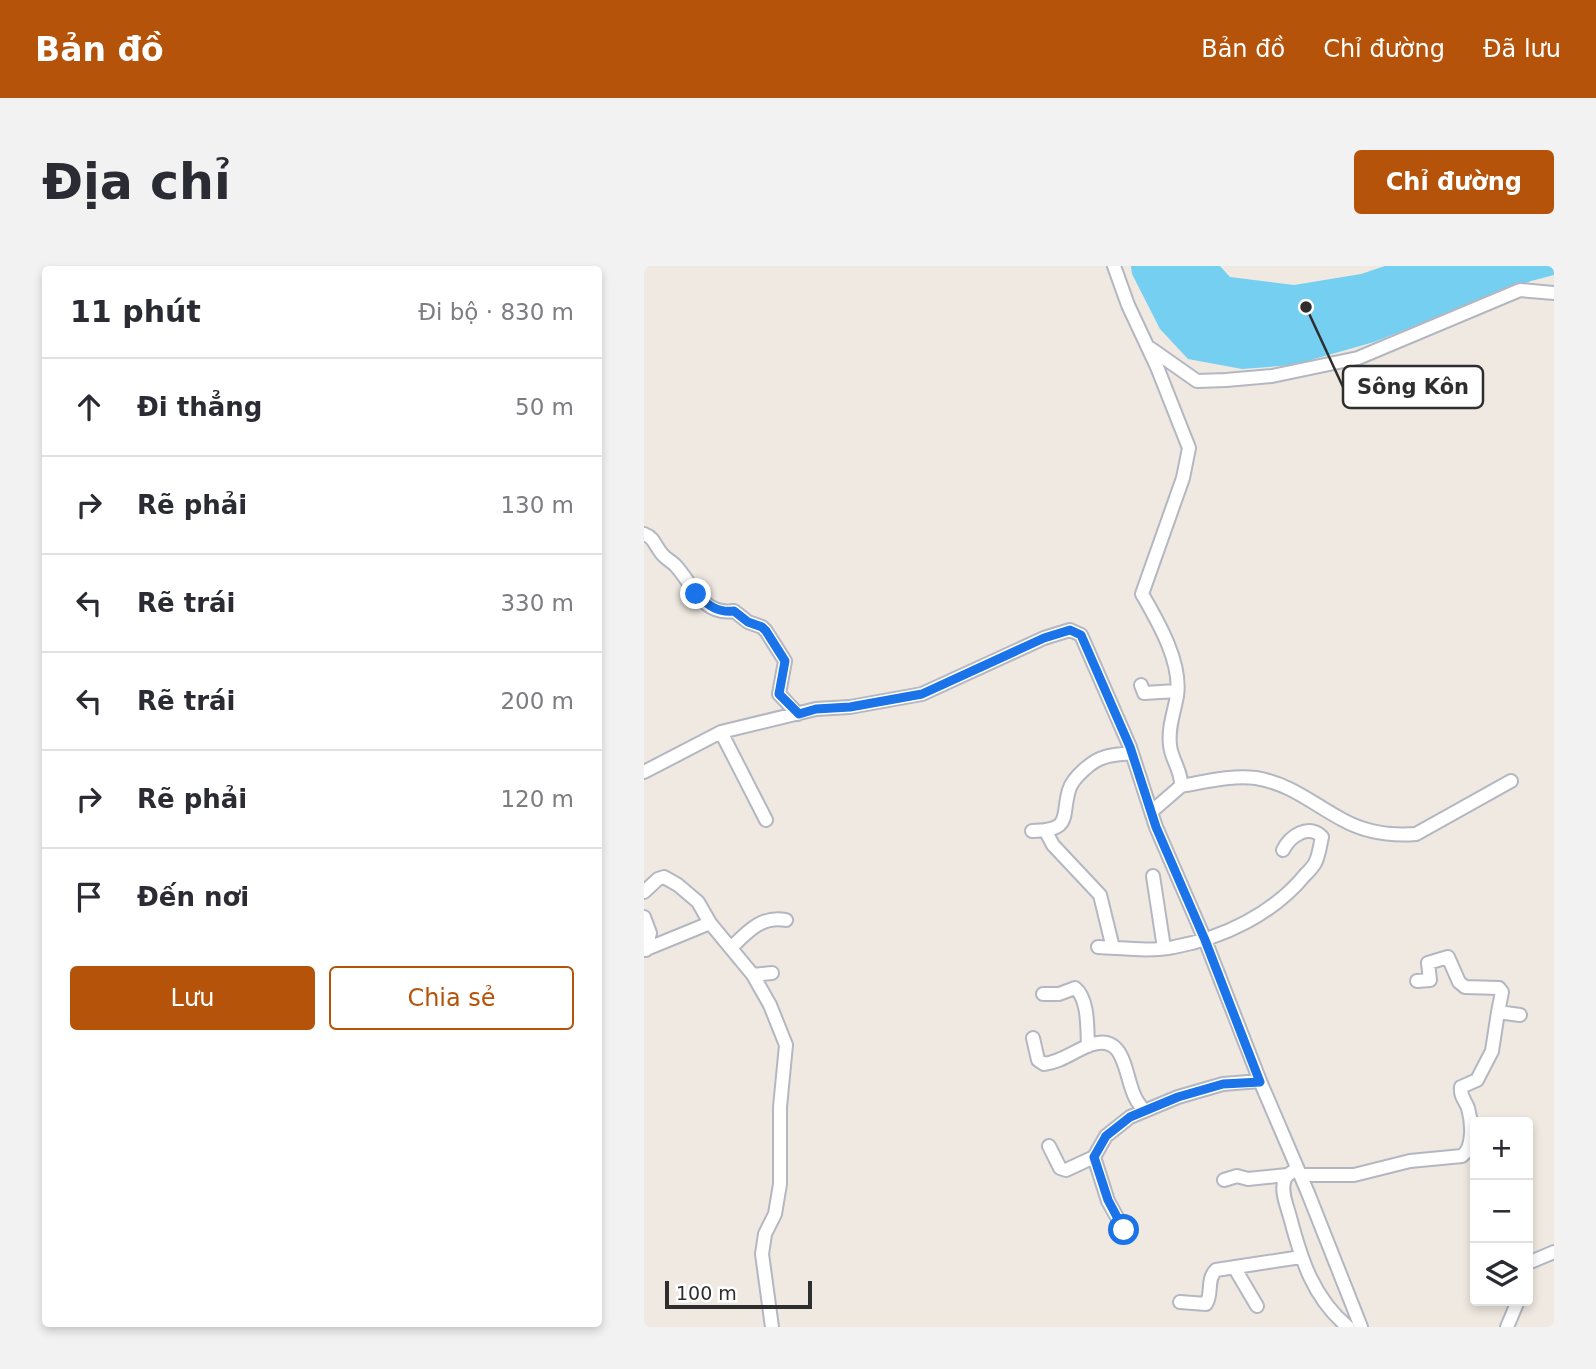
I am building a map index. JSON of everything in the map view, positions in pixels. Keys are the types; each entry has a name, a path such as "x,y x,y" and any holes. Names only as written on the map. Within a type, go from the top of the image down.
{"street":[{"path":"1114,266 1189,448 1183,478 1142,594 1173,663 1177,691 1169,736 1170,749 1181,777 1181,786"},
{"path":"1147,346 1197,381 1272,376 1358,358 1520,290 1554,293"},
{"path":"644,534 653,539 659,551 676,566 706,603 721,612 734,611 766,631 785,661 779,694 799,714"},
{"path":"644,772 721,732 816,709 850,707 922,694 1044,638 1070,630 1081,635 1132,753 1151,812 1205,940 1295,1173 1361,1327"},
{"path":"1140,685 1144,693 1150,694 1177,691"},
{"path":"721,732 766,821"},
{"path":"1113,948 1100,895 1039,830 1060,824 1066,814 1069,790 1074,780 1103,757 1132,753"},
{"path":"1151,812 1181,786 1220,779 1256,778 1298,792 1344,821 1373,832 1416,835 1511,781"},
{"path":"1098,947 1164,948 1205,940 1272,907 1292,891 1315,863 1322,836 1314,831 1304,831 1286,844 1283,850"},
{"path":"1153,876 1164,948"},
{"path":"644,892 664,877 698,902 710,923 753,975 770,1005 786,1045 780,1107 780,1184 775,1214 765,1234 762,1254 772,1327"},
{"path":"644,917 650,933 645,950"},
{"path":"731,948 761,922 776,918 786,920"},
{"path":"645,950 710,923"},
{"path":"1224,1180 1237,1176 1248,1179 1295,1173 1354,1175 1410,1161 1466,1154 1470,1133 1468,1109 1460,1092 1461,1087 1477,1080 1492,1051 1502,992 1499,988 1465,987 1459,982 1448,957 1428,963 1430,980 1416,981"},
{"path":"753,975 772,973"},
{"path":"1043,994 1059,994 1075,988 1079,991 1084,1006 1088,1045"},
{"path":"1498,1012 1520,1016"},
{"path":"1033,1038 1038,1060 1044,1064 1088,1045 1107,1042 1114,1045 1124,1064 1135,1098 1144,1111"},
{"path":"1048,1146 1060,1168 1066,1170 1094,1157 1113,1128 1144,1111 1178,1097 1223,1084 1260,1082"},
{"path":"1094,1157 1108,1200 1124,1230"},
{"path":"1295,1173 1284,1182 1284,1197 1301,1257 1317,1292 1348,1327"},
{"path":"1533,1262 1554,1252"},
{"path":"1180,1302 1206,1304 1209,1297 1209,1280 1213,1272 1301,1257"},
{"path":"1234,1268 1257,1306"},
{"path":"1507,1327 1516,1306"}],"water":[{"path":"1131,266 1220,266 1230,277 1294,285 1361,274 1385,266 1554,266 1554,275 1531,281 1374,342 1293,365 1242,369 1188,359 1160,329 1132,274"}],"place":[{"name":"Sông Kôn","path":"1306,307"}],"route":[{"path":"696,594 713,608 721,612 734,611 766,631 785,661 779,694 799,714 816,709 850,707 922,694 1044,638 1070,630 1081,635 1130,747 1156,827 1205,940 1260,1082 1223,1084 1178,1097 1130,1117 1113,1128 1094,1157 1113,1214 1124,1230"}]}
